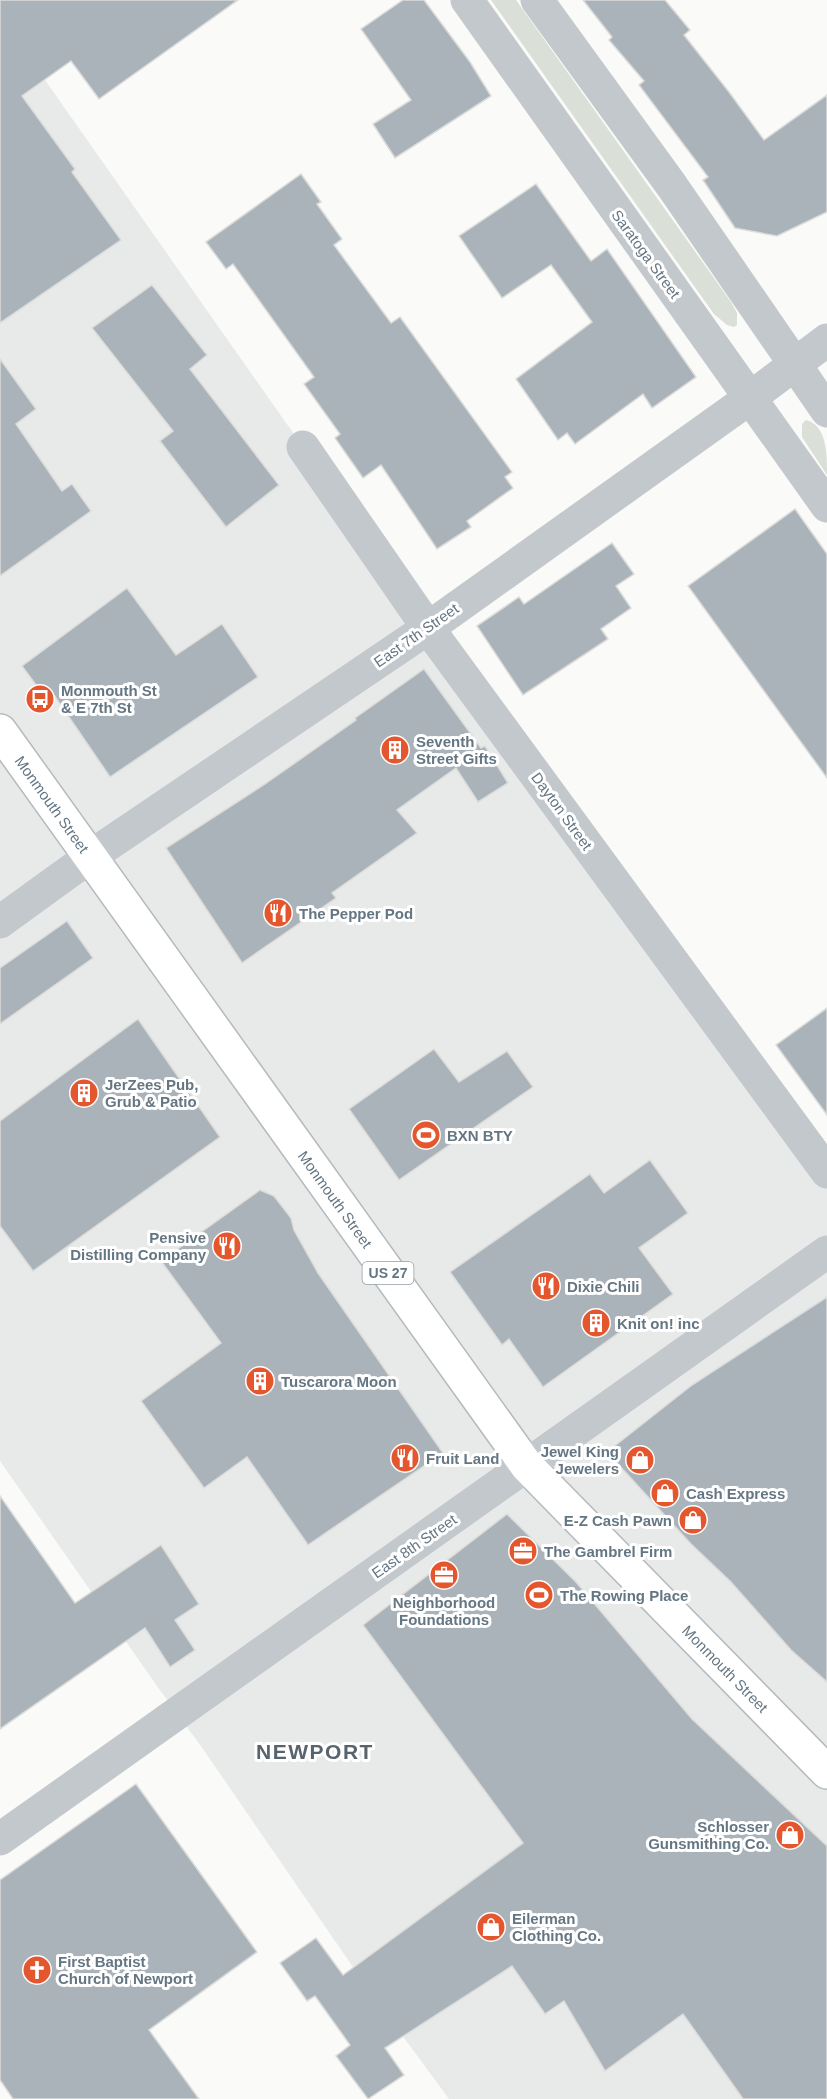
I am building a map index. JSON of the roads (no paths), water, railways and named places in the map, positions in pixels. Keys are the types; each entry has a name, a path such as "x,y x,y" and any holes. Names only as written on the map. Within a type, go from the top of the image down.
{"main road":[{"name":"Monmouth Street","path":"0,731 527,1466 827,1772"}],"street":[{"name":"Saratoga Street","path":"467,0 827,506"},
{"path":"537,0 672,186 827,411"},
{"name":"East 7th Street","path":"0,922 91,856 428,628 750,398 827,340"},
{"name":"Dayton Street","path":"303,447 428,628 827,1172"},
{"name":"East 8th Street","path":"0,1839 827,1252"}],"place":[{"name":"Monmouth St & E 7th St","path":"40,699"},
{"name":"Seventh Street Gifts","path":"395,750"},
{"name":"The Pepper Pod","path":"278,913"},
{"name":"JerZees Pub, Grub & Patio","path":"84,1093"},
{"name":"BXN BTY","path":"426,1135"},
{"name":"Pensive Distilling Company","path":"227,1246"},
{"name":"Dixie Chili","path":"546,1286"},
{"name":"Knit on! inc","path":"596,1323"},
{"name":"Tuscarora Moon","path":"260,1381"},
{"name":"Fruit Land","path":"405,1458"},
{"name":"Jewel King Jewelers","path":"640,1460"},
{"name":"Cash Express","path":"665,1493"},
{"name":"E-Z Cash Pawn","path":"693,1520"},
{"name":"The Gambrel Firm","path":"523,1551"},
{"name":"Neighborhood Foundations","path":"444,1575"},
{"name":"The Rowing Place","path":"539,1595"},
{"name":"Schlosser Gunsmithing Co.","path":"790,1835"},
{"name":"Eilerman Clothing Co.","path":"491,1927"},
{"name":"First Baptist Church of Newport","path":"37,1970"}],"district":[{"name":"NEWPORT","path":"315,1751"}]}
